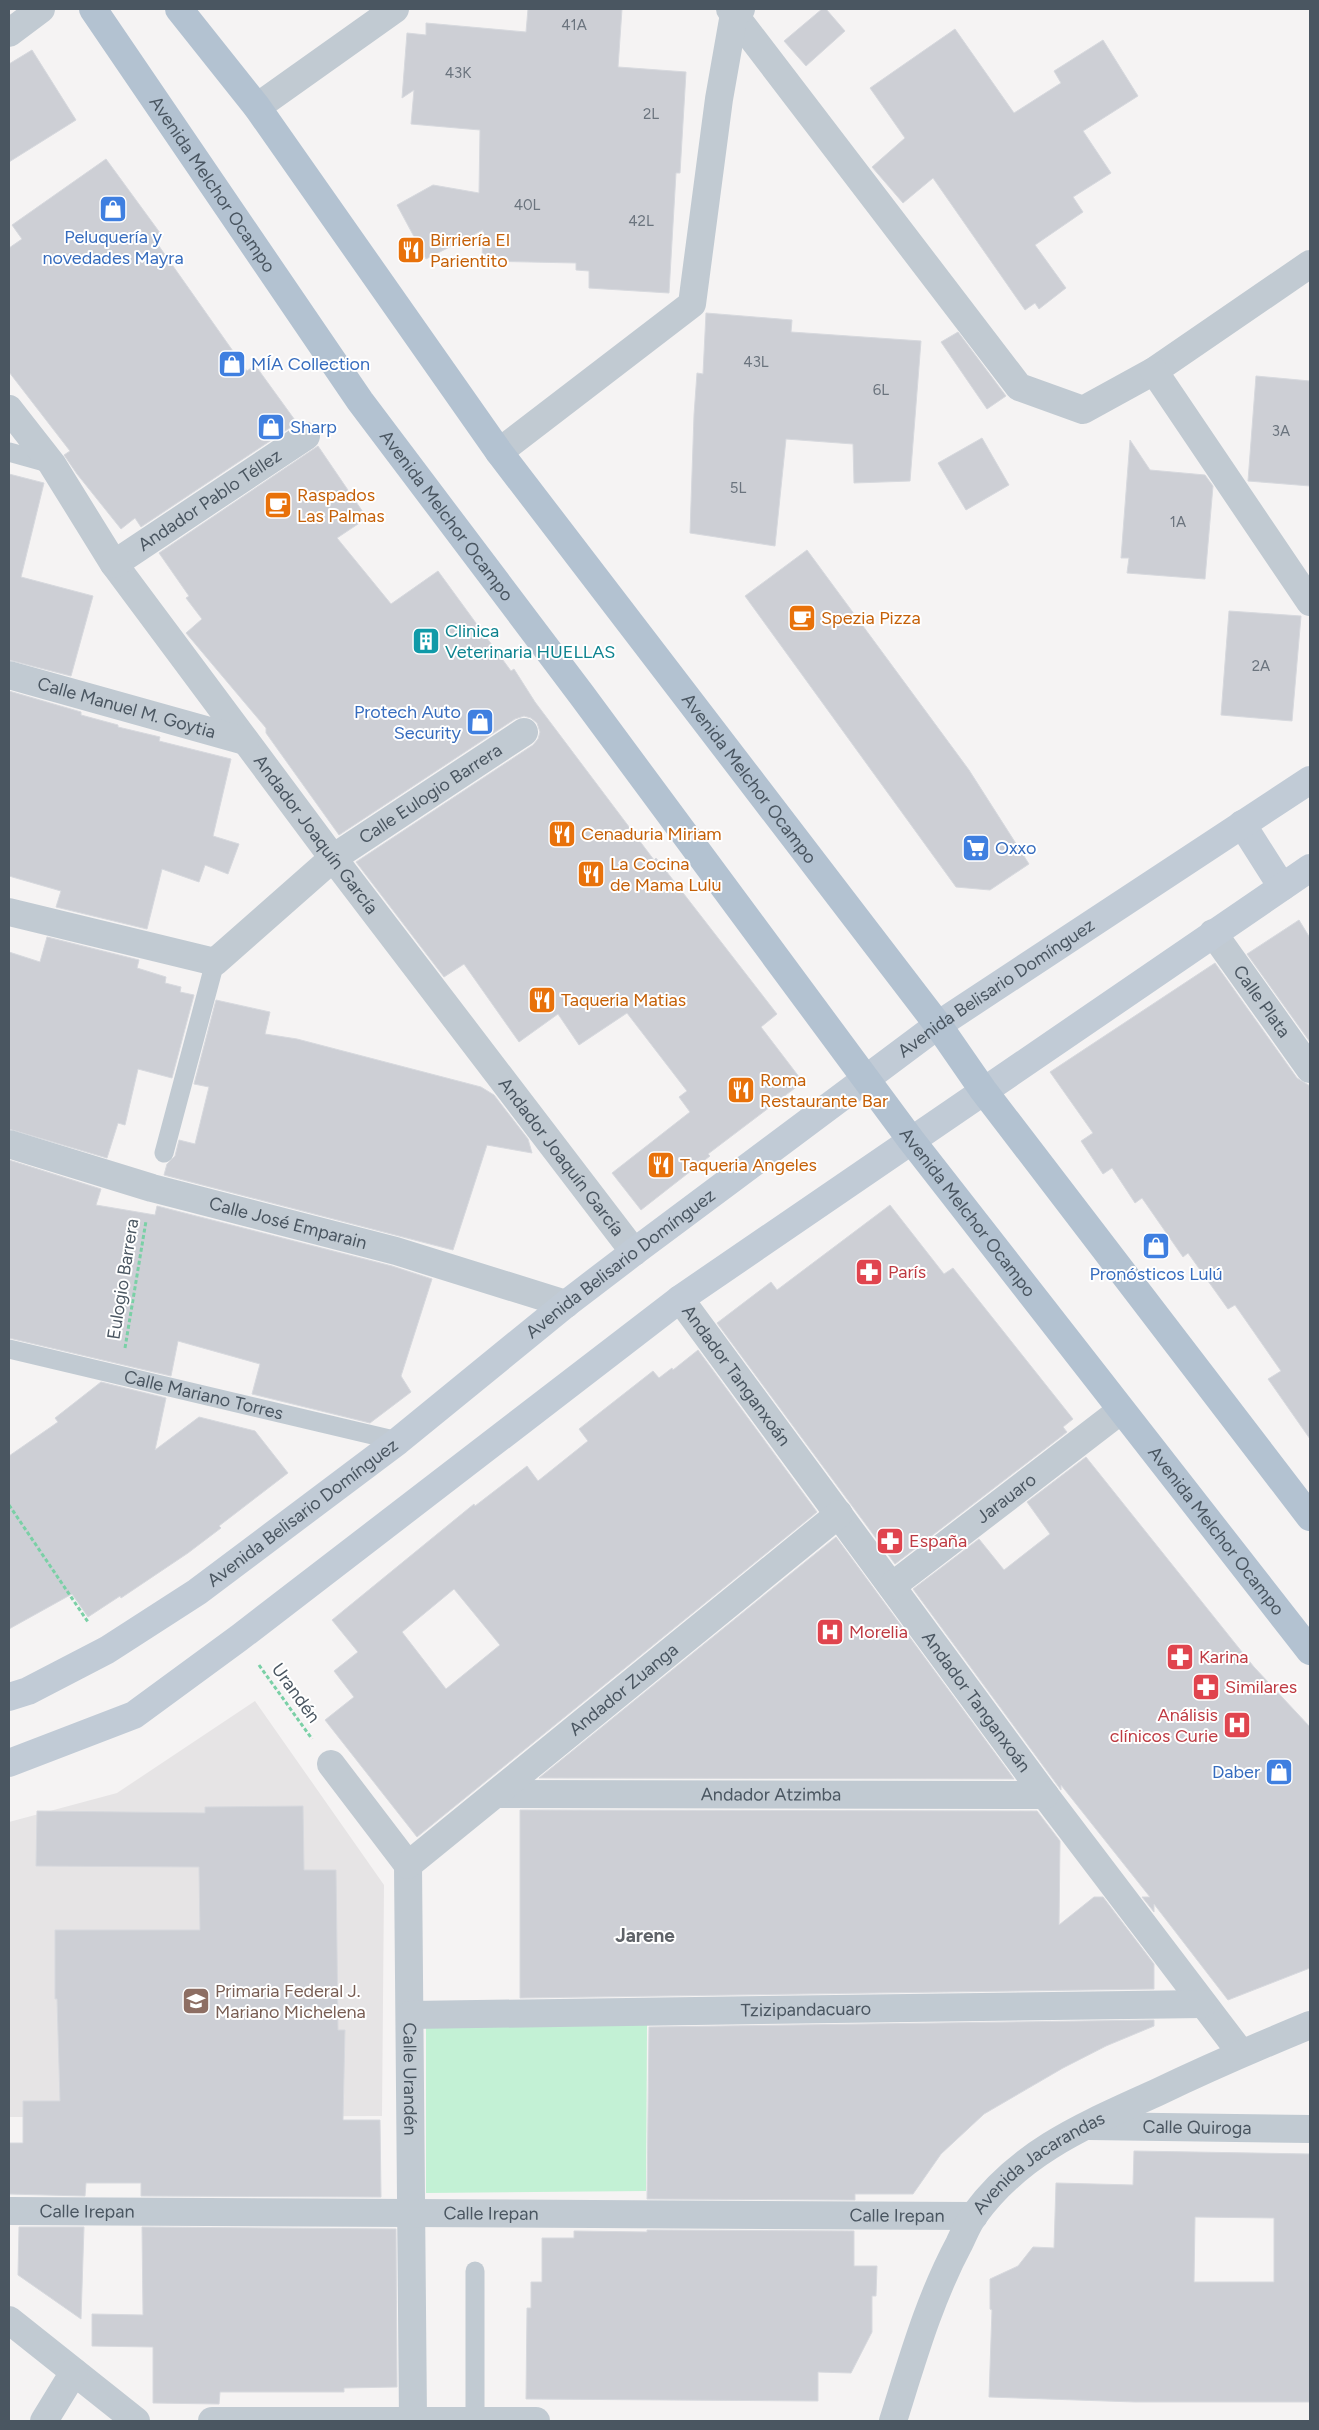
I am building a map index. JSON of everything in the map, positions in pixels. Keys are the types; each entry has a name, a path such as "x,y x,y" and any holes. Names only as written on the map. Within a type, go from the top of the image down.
{"main road":[{"name":"Avenida Melchor Ocampo","path":"93,9 360,401 911,1140 1120,1411 1310,1651"},
{"name":"Avenida Melchor Ocampo","path":"179,9 257,107 499,452 938,1025 983,1090 1310,1517"}],"street":[{"path":"9,34 41,9"},
{"path":"257,107 395,9"},
{"path":"735,10 1019,387 1082,410 1154,371 1310,264"},
{"path":"499,452 692,304 719,98 735,10"},
{"path":"1154,371 1310,602"},
{"name":"Andador Joaquín García","path":"9,409 52,464 114,564 333,858 634,1252"},
{"name":"Andador Pablo Téllez","path":"114,564 306,436"},
{"name":"Calle Manuel M. Goytia","path":"9,675 245,740"},
{"name":"Calle Eulogio Barrera","path":"215,962 333,858 524,732"},
{"name":"Avenida Belisario Domínguez","path":"9,1698 28,1691 106,1650 197,1592 398,1441 566,1304 938,1025 1310,780"},
{"path":"1242,824 1282,887"},
{"path":"9,1763 134,1715 239,1638 680,1299 1310,868"},
{"path":"9,912 215,962"},
{"name":"Calle Plata","path":"1214,933 1310,1069"},
{"name":"Calle José Emparain","path":"9,1144 152,1188 396,1251 566,1304"},
{"name":"Andador Tanganxoán","path":"680,1299 1046,1795 1241,2053"},
{"name":"Jarauaro","path":"892,1586 1120,1411"},
{"name":"Andador Zuanga","path":"408,1865 839,1514"},
{"path":"331,1764 408,1865"},
{"name":"Andador Atzimba","path":"496,1794 1046,1795"},
{"name":"Calle Urandén","path":"408,1865 413,2420"},
{"name":"Tzizipandacuaro","path":"410,2015 1203,2004"},
{"name":"Avenida Jacarandas","path":"893,2421 930,2308 951,2259 974,2216 1002,2180 1038,2153 1082,2126 1241,2053 1310,2025"},
{"name":"Calle Quiroga","path":"1082,2126 1310,2129"},
{"name":"Calle Irepan","path":"9,2211 974,2216"},
{"path":"9,2320 136,2421"},
{"path":"44,2421 74,2372"},
{"path":"212,2421 536,2421"}],"lane":[{"path":"9,452 52,464"},
{"path":"164,1153 215,962"},
{"name":"Calle Mariano Torres","path":"9,1349 398,1441"},
{"path":"475,2271 475,2420"}],"path":[{"name":"Eulogio Barrera","path":"121,1374 152,1188"},
{"path":"9,1505 106,1650"},
{"name":"Urandén","path":"239,1638 331,1764"}],"shaded area":[{"name":"Primaria Federal J. Mariano Michelena","path":"255,1701 384,1885 382,2116 9,2117 9,1822 117,1793"}],"green space":[{"path":"647,2025 646,2191 426,2193 426,2026"}],"building":[{"path":"528,9 622,9 618,67 686,72 680,173 676,173 669,293 589,288 589,271 576,270 576,263 482,261 483,230 426,259 397,205 433,185 479,193 480,130 411,124 414,90 402,98 407,33 426,35 426,23 526,32"},
{"path":"822,9 826,9 845,31 806,66 784,41"},
{"path":"955,29 1014,113 1061,83 1054,71 1103,40 1138,96 1083,131 1111,173 1073,197 1083,212 1035,245 1066,288 1039,309 1035,303 1025,310 933,178 903,203 872,167 905,138 870,88"},
{"path":"32,50 76,120 9,162 9,64"},
{"path":"106,159 163,237 154,239 247,371 255,365 297,423 141,527 135,518 121,529 77,474 64,455 70,451 9,372 9,248 22,239 12,225"},
{"path":"706,313 792,320 791,332 921,341 910,481 854,483 853,444 786,439 775,546 690,533 697,373 703,374"},
{"path":"958,332 1006,396 987,409 941,342"},
{"path":"1256,376 1310,381 1310,486 1248,481"},
{"path":"982,438 1009,485 966,510 938,463"},
{"path":"1130,440 1150,470 1205,475 1213,486 1205,579 1127,573 1129,558 1121,558"},
{"path":"318,446 367,518 337,538 391,604 438,571 511,671 514,669 535,702 654,860 656,858 777,1014 761,1027 803,1082 708,1154 710,1156 641,1210 612,1173 690,1112 679,1097 687,1091 627,1013 579,1045 558,1014 519,1042 464,964 444,977 356,862 533,745 538,739 540,732 537,723 531,718 524,716 515,719 339,835 266,733 266,728 186,633 202,619 186,598 189,596 159,553"},
{"path":"9,474 44,483 21,577 93,596 71,676 9,660"},
{"path":"807,550 969,770 1029,864 990,890 956,887 745,596"},
{"path":"1229,611 1301,616 1292,721 1221,715"},
{"path":"9,691 81,712 81,715 118,725 118,727 160,737 159,741 231,759 213,836 239,844 228,874 205,865 199,882 162,869 147,929 56,907 61,891 9,876"},
{"path":"1299,920 1310,938 1310,1042 1247,954"},
{"path":"47,937 139,960 137,968 166,977 165,983 181,987 180,992 194,995 172,1078 138,1069 125,1125 118,1123 107,1158 9,1129 9,952 40,962"},
{"path":"1215,963 1297,1078 1310,1086 1310,1439 1268,1379 1281,1371 1235,1305 1228,1309 1188,1253 1183,1257 1142,1198 1135,1203 1112,1168 1103,1174 1081,1141 1093,1133 1050,1072"},
{"path":"216,1000 270,1012 265,1034 297,1039 481,1087 494,1095 528,1139 532,1153 487,1145 453,1250 164,1175 167,1164 175,1156 179,1140 195,1144 209,1087 194,1084"},
{"path":"9,1160 101,1189 96,1205 155,1215 157,1206 392,1266 432,1279 401,1376 411,1392 370,1423 252,1394 260,1364 178,1341 171,1376 9,1338"},
{"path":"890,1205 944,1274 953,1268 1073,1419 1063,1427 1067,1432 895,1564 717,1323 771,1282 777,1290"},
{"path":"698,1350 817,1512 417,1837 325,1720 354,1697 334,1671 358,1652 332,1620 474,1504 475,1506 527,1466 538,1481 588,1441 579,1429 653,1371 659,1378 672,1368 673,1370","holes":["454,1589 500,1645 446,1689 402,1632"]},
{"path":"101,1382 166,1398 155,1450 199,1417 255,1431 288,1473 219,1526 221,1528 188,1553 121,1598 120,1596 88,1617 72,1594 9,1629 9,1456 58,1422 55,1418"},
{"path":"1086,1457 1254,1667 1310,1727 1310,1968 1228,2000 1154,1904 1154,1912 1142,1897 1150,1897 1061,1785 1061,1790 913,1589 979,1539 1004,1570 1050,1534 1027,1502"},
{"path":"836,1537 1014,1779 539,1778"},
{"name":"Primaria Federal J. Mariano Michelena","path":"303,1806 304,1870 336,1870 338,2030 345,2030 343,2120 380,2120 381,2197 141,2196 141,2183 86,2183 85,2196 9,2194 9,2143 23,2143 23,2101 60,2101 57,1999 55,1999 55,1930 200,1930 199,1867 36,1866 37,1811 205,1813 205,1807"},
{"path":"520,1810 1037,1811 1060,1841 1059,1925 1094,1897 1103,1897 1154,1964 1154,1989 520,1998"},
{"path":"1154,2020 1154,2026 1106,2046 1063,2068 984,2114 941,2154 913,2194 855,2194 855,2200 647,2199 649,2027"},
{"path":"1134,2151 1310,2154 1310,2402 1135,2402 989,2397 992,2310 990,2309 990,2279 1018,2266 1033,2247 1054,2248 1056,2183 1133,2185","holes":["1195,2217 1274,2218 1274,2282 1194,2282"]},
{"path":"19,2227 84,2227 81,2319 18,2275"},
{"path":"142,2227 396,2229 397,2387 344,2388 344,2392 220,2392 219,2404 153,2403 153,2347 92,2346 92,2314 143,2315"},
{"path":"647,2230 854,2231 854,2266 877,2266 876,2296 872,2296 872,2332 851,2373 818,2372 818,2401 526,2399 527,2308 531,2308 531,2282 542,2282 542,2238 574,2238 574,2231 647,2232"}],"place":[{"name":"Peluquería y novedades Mayra","path":"113,209"},
{"name":"Birriería El Parientito","path":"411,250"},
{"name":"MÍA Collection","path":"232,364"},
{"name":"Sharp","path":"271,427"},
{"name":"Raspados Las Palmas","path":"278,505"},
{"name":"Spezia Pizza","path":"802,618"},
{"name":"Clinica Veterinaria HUELLAS","path":"426,641"},
{"name":"Protech Auto Security","path":"480,722"},
{"name":"Cenaduria Miriam","path":"562,834"},
{"name":"Oxxo","path":"976,848"},
{"name":"La Cocina de Mama Lulu","path":"591,874"},
{"name":"Taqueria Matias","path":"542,1000"},
{"name":"Roma Restaurante Bar","path":"741,1090"},
{"name":"Taqueria Angeles","path":"661,1165"},
{"name":"Pronósticos Lulú","path":"1156,1246"},
{"name":"París","path":"869,1272"},
{"name":"España","path":"890,1541"},
{"name":"Morelia","path":"830,1632"},
{"name":"Karina","path":"1180,1657"},
{"name":"Similares","path":"1206,1687"},
{"name":"Análisis clínicos Curie","path":"1237,1725"},
{"name":"Daber","path":"1279,1772"},
{"name":"Primaria Federal J. Mariano Michelena","path":"196,2001"}],"district":[{"name":"Jarene","path":"645,1935"}]}
